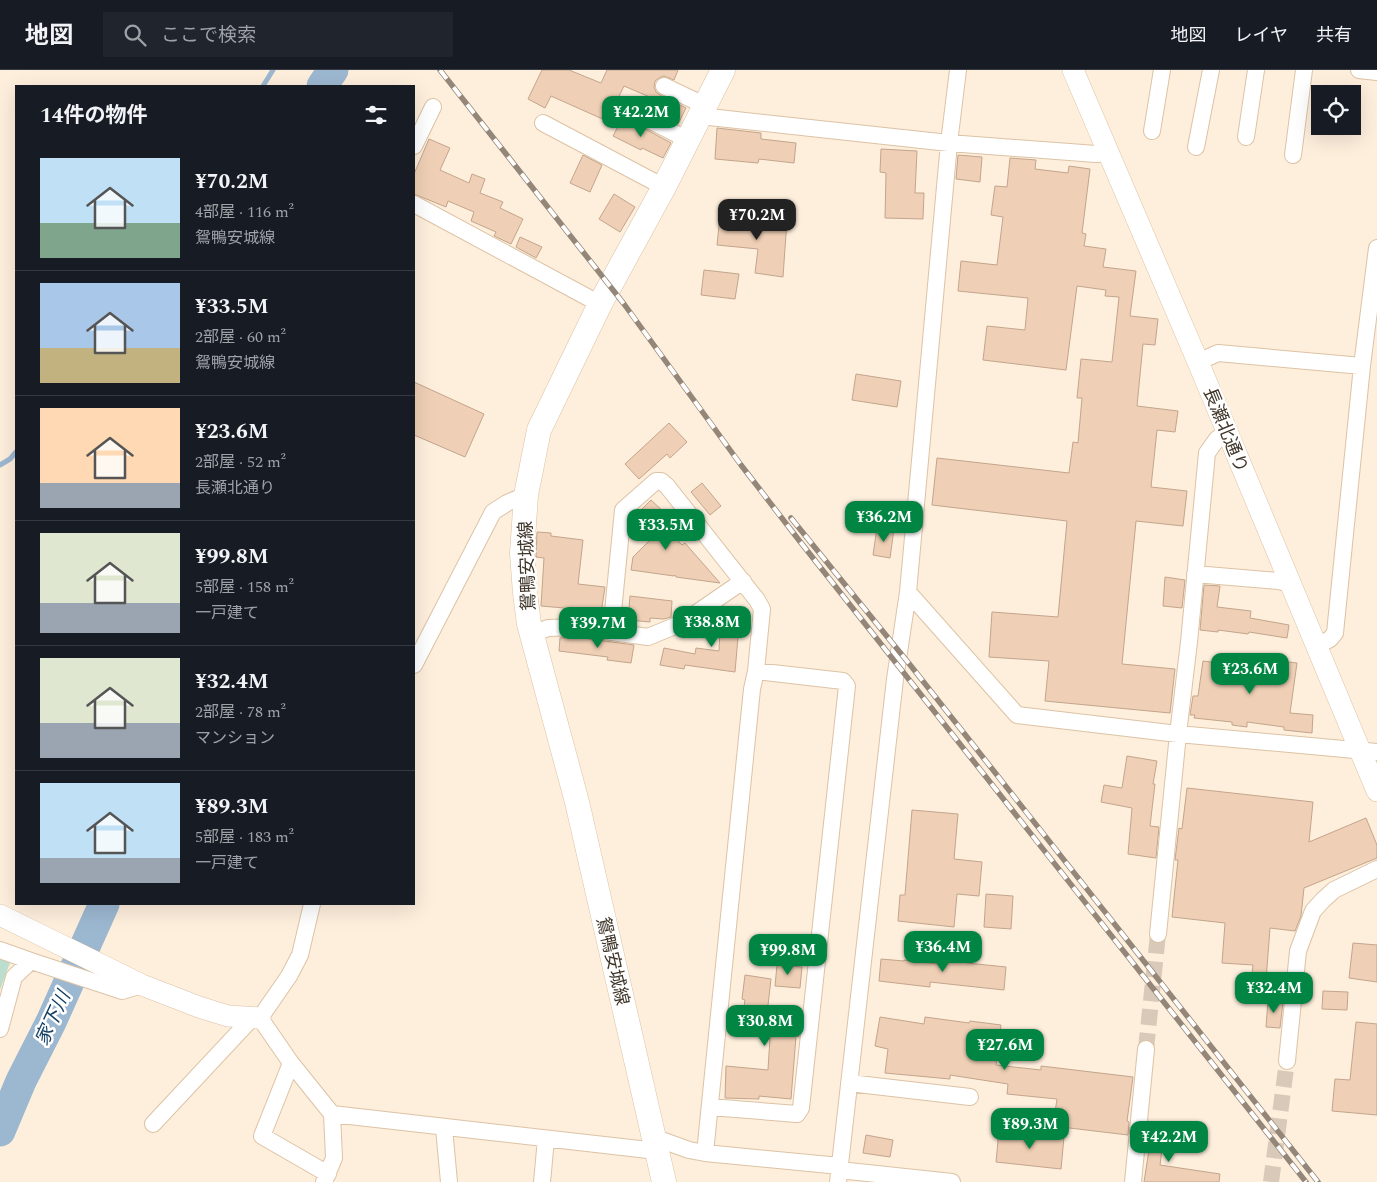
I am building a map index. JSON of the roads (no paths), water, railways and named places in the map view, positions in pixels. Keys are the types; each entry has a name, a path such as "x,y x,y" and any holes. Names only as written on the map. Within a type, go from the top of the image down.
{"main road":[{"name":"鴛鴨安城線","path":"664,1182 577,802 532,634 525,593 522,553 526,495 539,430 600,304 664,187 723,70"}],"street":[{"path":"839,1173 895,679 908,592 949,143 958,70"},
{"name":"長瀬北通り","path":"1073,70 1198,362 1290,584 1317,646 1368,751 1377,791"},
{"path":"1152,132 1162,70"},
{"path":"1196,147 1211,70"},
{"path":"1246,137 1256,70"},
{"path":"1294,155 1304,70"},
{"path":"1358,70 1377,72"},
{"path":"664,86 703,111 949,143 1096,154 1108,153"},
{"path":"415,144 433,107"},
{"path":"645,118 688,140"},
{"path":"543,123 664,187"},
{"path":"415,205 600,304"},
{"path":"1317,646 1330,639 1335,633 1362,366 1377,248"},
{"path":"1198,362 1218,353 1362,366"},
{"path":"1158,934 1207,453 1217,439 1227,432"},
{"path":"611,632 623,510 656,480 662,480 758,600 762,609 756,671 752,689 705,1153"},
{"path":"415,663 494,512 507,503 526,495"},
{"path":"1195,574 1279,581 1290,584"},
{"path":"532,634 548,628 576,627 648,637 682,623 743,581"},
{"path":"908,592 1017,714 1178,734 1368,751"},
{"path":"710,1107 797,1114 801,1108 847,686 843,681 756,671"},
{"path":"1287,1062 1298,951 1313,911 1334,890 1377,869"},
{"path":"153,1124 257,1018 290,976 300,955 312,905"},
{"path":"0,915 142,985 199,1008 228,1016 257,1018 332,1114 334,1158 326,1178 262,1136 291,1063"},
{"path":"0,950 122,991 142,985"},
{"path":"0,1029 14,977 31,961"},
{"path":"1132,1182 1146,1049"},
{"path":"849,1084 970,1097"},
{"path":"332,1114 546,1139 655,1144 839,1173 952,1182"},
{"path":"444,1128 449,1182"},
{"path":"542,1182 546,1139"}],"waterway":[{"path":"264,85 273,70"},
{"name":"家下川","path":"323,85 333,70"},
{"path":"0,465 15,453"},
{"name":"家下川","path":"0,1131 21,1081 51,1022 104,905"}],"tunnel":[{"path":"1146,1049 1158,934"},
{"path":"1271,1182 1287,1061"}],"railway":[{"path":"440,70 624,304 741,465 798,539 1306,1182"},
{"path":"791,518 911,666 1318,1182"}]}
